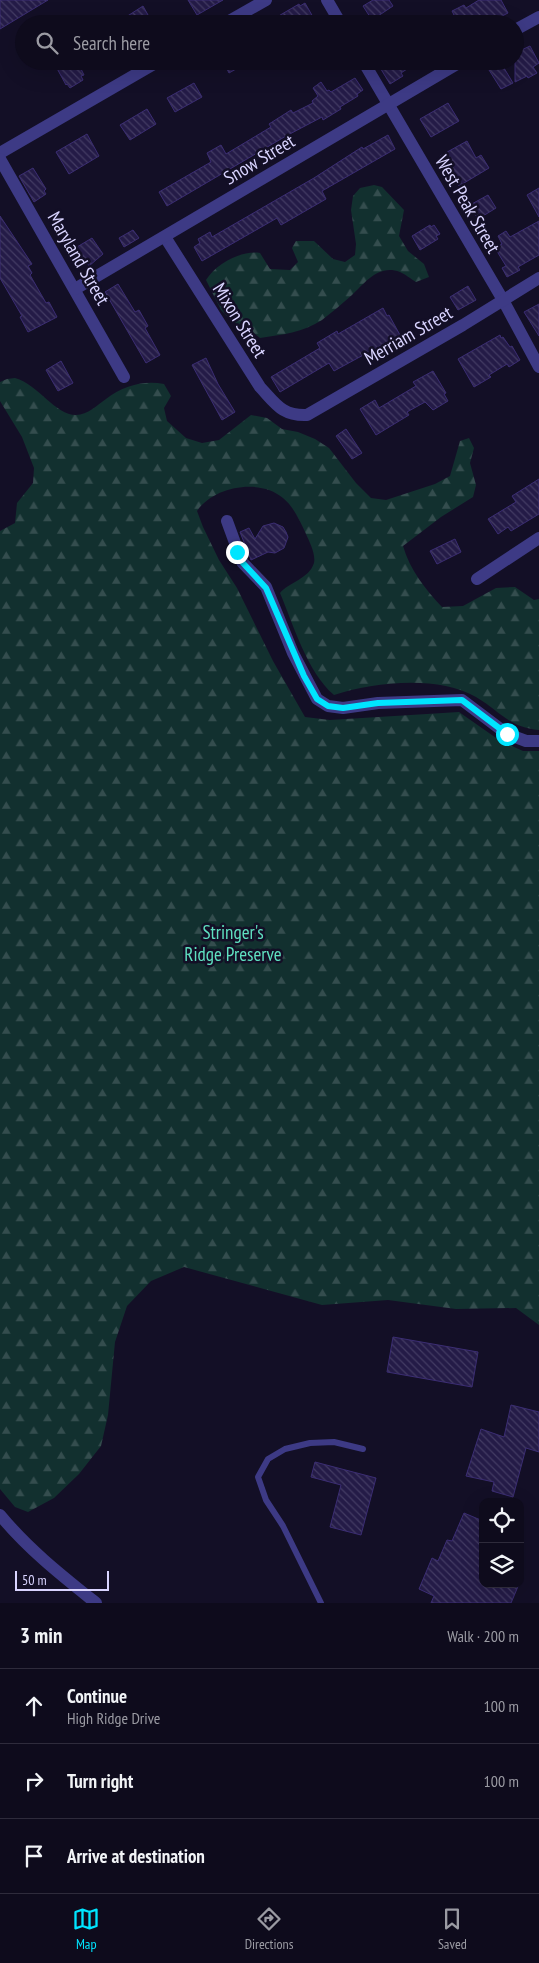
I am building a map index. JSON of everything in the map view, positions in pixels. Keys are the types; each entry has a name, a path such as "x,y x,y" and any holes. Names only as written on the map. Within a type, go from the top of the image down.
{"street":[{"path":"240,15 266,0"},
{"path":"327,0 336,15"},
{"path":"524,25 539,17"},
{"path":"0,152 143,70"},
{"name":"West Peak Street","path":"368,70 503,300 539,367"},
{"name":"Snow Street","path":"75,289 447,70"},
{"name":"Maryland Street","path":"0,159 124,377"},
{"name":"Mixon Street","path":"165,237 260,387 279,407 292,416"},
{"name":"Merriam Street","path":"292,416 307,415 539,278"},
{"path":"227,521 242,562 266,588 293,654 317,699 328,706 343,708 378,703 462,700 507,734 526,741 539,741"},
{"path":"477,579 539,538"},
{"path":"0,1515 19,1538 96,1603"}],"lane":[{"path":"322,1603 283,1526 266,1500 258,1476 268,1459 285,1449 310,1443 334,1442 363,1449"}],"green space":[{"path":"374,185 382,187 404,210 399,236 408,251 424,264 429,277 416,282 400,272 392,270 379,273 367,280 322,320 300,330 276,336 260,338 245,326 232,322 221,310 206,280 222,264 237,256 260,253 270,269 290,270 298,262 292,248 296,241 314,241 333,259 345,262 355,255 356,244 351,210 353,196 360,188"},
{"name":"Stringer's Ridge Preserve","path":"15,378 32,387 61,410 68,414 76,415 88,412 126,387 148,383 164,384 171,396 164,408 167,421 186,438 202,443 219,440 251,415 267,418 282,429 298,432 315,439 329,448 356,483 371,498 386,500 435,484 450,476 460,441 469,438 474,448 470,463 476,485 473,497 441,517 403,546 406,555 419,579 442,607 463,606 496,588 515,587 534,600 539,599 539,730 519,726 476,697 461,690 443,686 425,683 386,684 350,690 334,695 316,674 309,661 280,593 308,573 314,563 310,544 299,519 290,506 283,498 273,492 262,488 250,487 226,491 214,496 197,511 219,560 237,588 273,661 305,717 330,720 459,712 499,740 523,751 539,751 539,1325 516,1308 456,1309 388,1300 322,1305 184,1267 151,1281 127,1306 115,1342 108,1415 101,1446 79,1474 54,1498 28,1512 15,1507 0,1489 0,531 15,523 17,503 33,483 34,468 22,437 0,401 0,382"}],"building":[{"path":"0,0 48,0 23,15 15,15 15,20 0,29"},
{"path":"188,0 223,0 197,15"},
{"path":"373,0 389,0 393,6 380,15 369,15 363,6"},
{"path":"479,0 501,0 508,13 504,15 454,15 452,11 464,5 466,8"},
{"path":"305,3 312,15 280,15 299,4 300,6"},
{"path":"143,6 148,15 129,15"},
{"path":"530,46 539,63 533,67 537,73 515,82 515,70 524,70 524,49"},
{"path":"58,70 82,70 84,75 81,76 83,80 70,88 66,85"},
{"path":"381,70 406,70 401,73 403,76 390,84"},
{"path":"489,70 505,70 513,83 501,89"},
{"path":"355,78 363,90 357,94 358,96 340,107 341,109 323,120 322,117 286,136 167,206 159,192 211,162 207,153 221,145 226,154 271,127 269,124 291,110 293,113 313,103 312,101 318,96 313,88 321,82 327,91 331,92"},
{"path":"194,83 202,97 175,112 167,98"},
{"path":"448,103 459,121 431,137 420,119"},
{"path":"147,109 156,124 130,140 120,125"},
{"path":"87,134 99,156 69,174 56,152"},
{"path":"388,135 395,149 322,191 326,199 281,225 277,218 202,261 194,247 200,243 198,239 210,232 212,237 314,178 362,147 363,149"},
{"path":"467,141 476,158 481,155 489,168 459,186 440,156"},
{"path":"33,168 46,189 44,191 46,194 34,202 19,176"},
{"path":"539,188 539,217 527,195"},
{"path":"488,195 496,208 478,219 470,205"},
{"path":"0,216 32,264 28,266 32,273 30,275 46,303 49,302 57,317 28,332 20,317 22,316 0,278"},
{"path":"539,221 539,255 518,267 520,270 507,277 502,268 506,266 495,248 502,244 498,236 506,231 510,237"},
{"path":"430,225 431,227 434,225 440,234 436,236 438,239 420,250 412,236"},
{"path":"133,230 139,238 124,247 119,238"},
{"path":"92,238 103,254 89,266 75,251 78,249 77,247"},
{"path":"118,284 135,312 139,310 148,326 145,328 160,355 146,363 105,292"},
{"path":"468,286 476,300 458,310 450,297"},
{"path":"539,304 539,336 524,312"},
{"path":"383,308 400,335 334,371 329,363 280,392 271,377 320,348 317,343 337,331 338,334"},
{"path":"500,335 510,347 512,346 520,360 509,367 507,364 489,375 491,377 474,387 458,359"},
{"path":"206,358 218,384 235,412 222,420 192,365"},
{"path":"61,361 73,383 58,391 46,370"},
{"path":"433,371 446,393 444,394 448,401 433,410 425,402 407,412 409,415 376,435 360,409 375,400 379,408 416,386 413,382"},
{"path":"346,429 362,453 352,459 336,436"},
{"path":"539,479 539,514 511,531 508,527 498,534 488,519 516,502 512,496"},
{"path":"274,523 283,527 288,537 284,548 275,553 268,552 251,560 240,532 249,528 255,539 263,526"},
{"path":"455,539 461,552 437,564 430,551"},
{"path":"393,1337 478,1352 472,1387 387,1372"},
{"path":"511,1405 539,1412 539,1452 526,1448 513,1497 492,1491 494,1482 466,1476 481,1429 504,1437"},
{"path":"315,1462 376,1478 361,1535 330,1527 341,1485 311,1477"},
{"path":"464,1513 479,1519 479,1588 517,1588 511,1603 431,1603 434,1596 419,1589 432,1558 438,1561 447,1540 452,1541"}],"route":[{"path":"237,552 242,562 266,588 284,628 293,654 317,699 328,706 343,708 378,703 462,700 507,734"}]}
